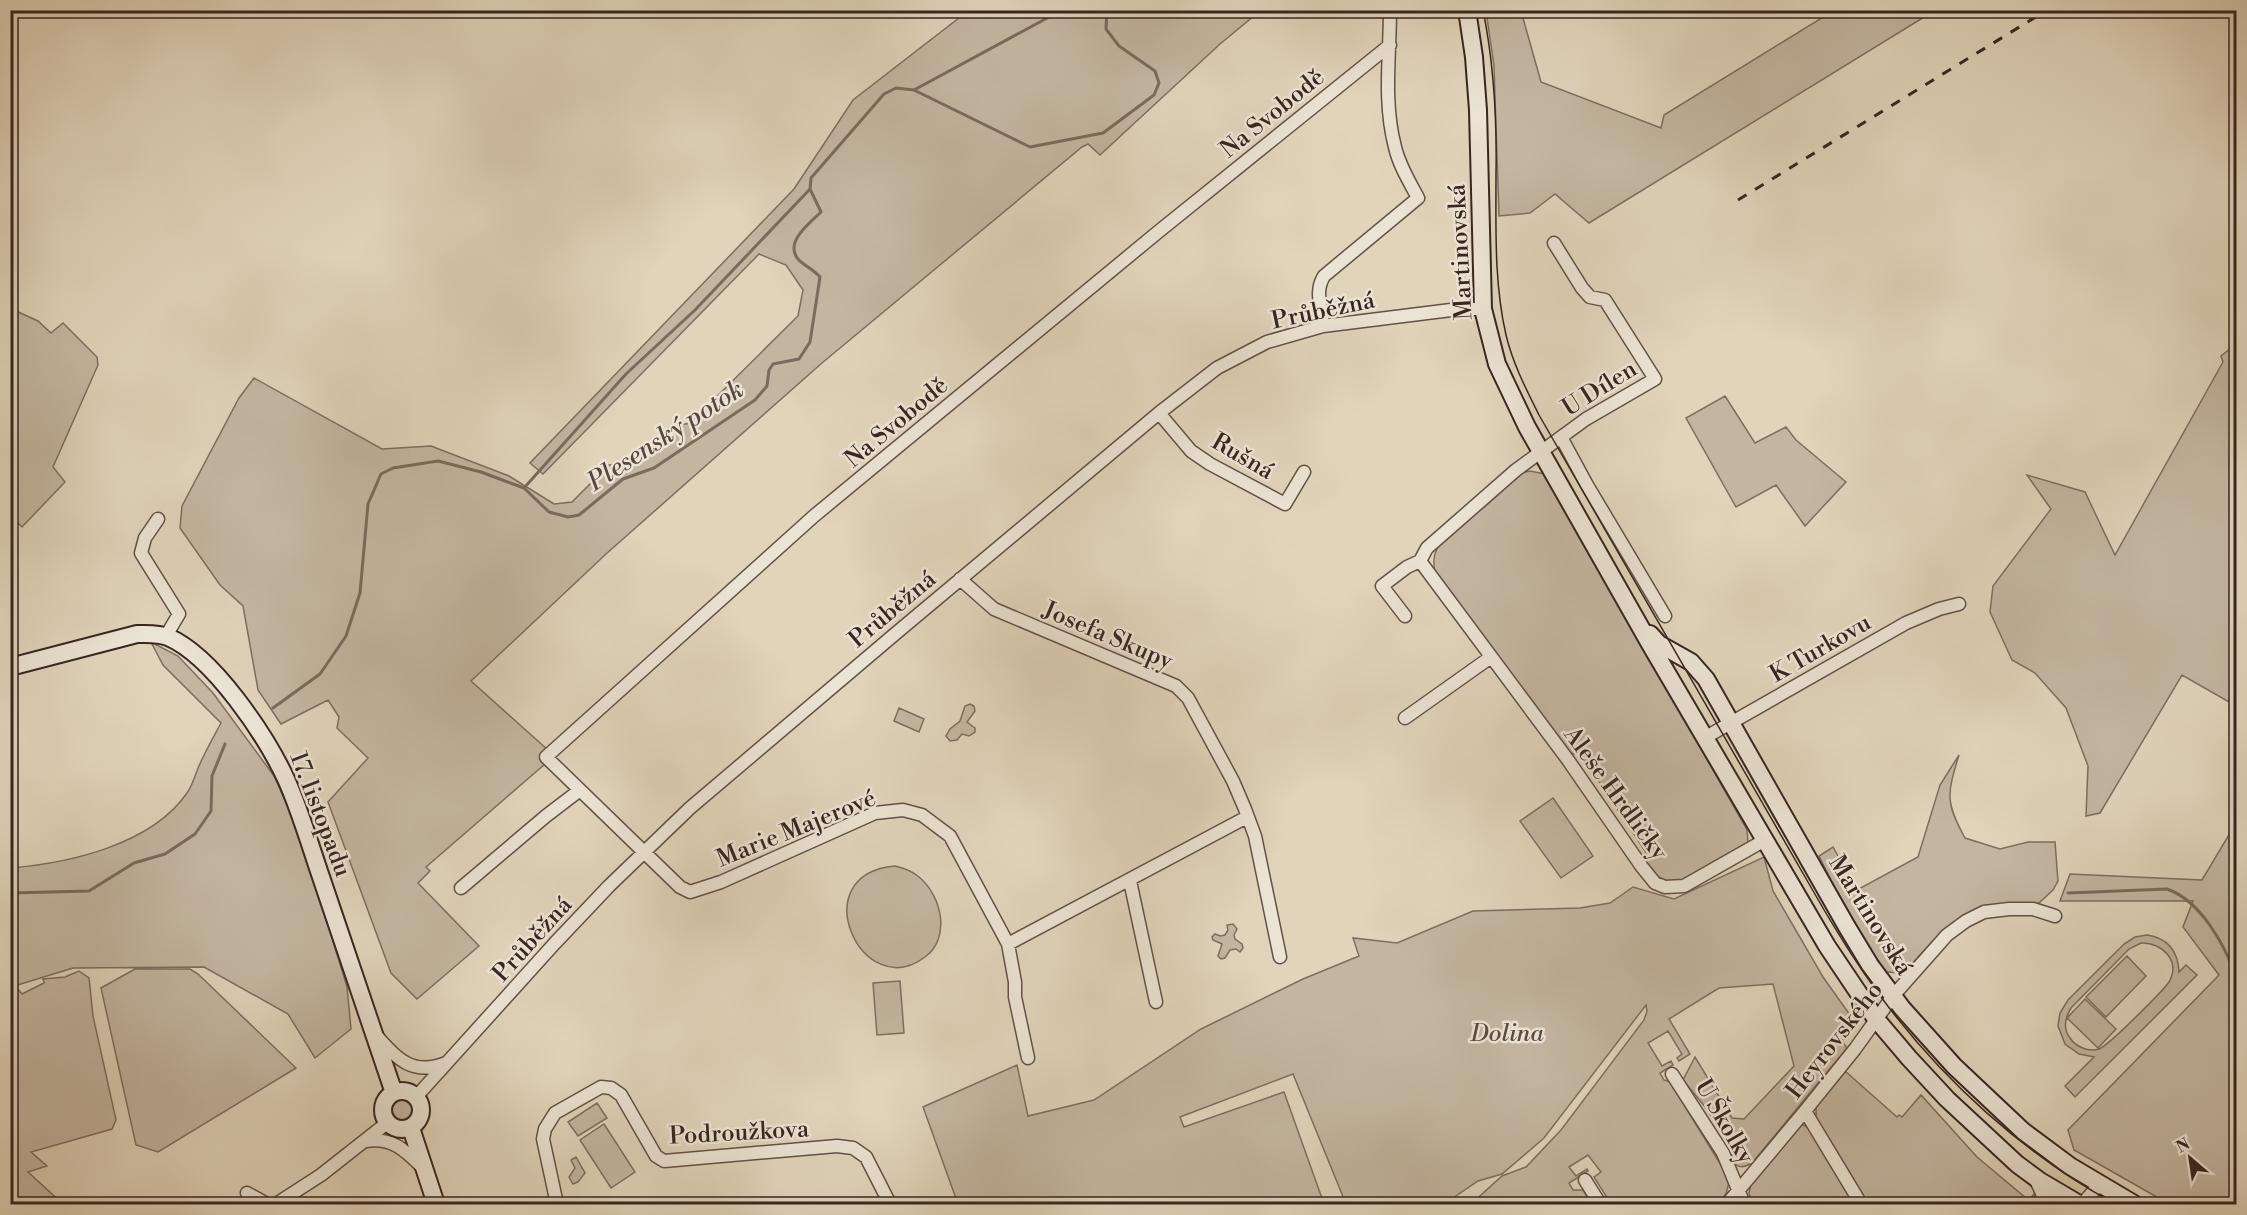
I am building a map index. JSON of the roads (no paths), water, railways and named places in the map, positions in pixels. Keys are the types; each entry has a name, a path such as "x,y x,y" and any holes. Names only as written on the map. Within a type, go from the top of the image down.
{"street":[{"path":"1323,326 1318,295 1319,284 1324,276 1418,198 1395,149 1390,123 1388,90 1390,10"},
{"name":"Martinovská","path":"1467,10 1474,57 1478,110 1483,309 1497,364 1541,451 1656,656 1706,737 1839,966 1876,1019 1917,1067 1969,1121 2003,1152 2035,1177 2080,1204"},
{"name":"Na Svobodě","path":"645,852 546,757 814,516 1158,232 1390,45"},
{"name":"U Dílen","path":"1541,451 1589,417 1655,379 1605,300 1590,297 1581,288 1554,243"},
{"name":"Průběžná","path":"416,1097 555,943 645,852 749,756 1159,413 1216,368 1243,353 1285,336 1323,326 1439,311 1483,309"},
{"name":"Rušná","path":"1159,413 1191,451 1210,464 1285,504 1304,472"},
{"path":"1561,436 1587,485 1665,616"},
{"path":"1405,616 1382,586 1407,567 1420,561 1427,549 1464,514 1541,451"},
{"path":"10,667 137,634 166,636 179,614 141,553 145,538 158,519"},
{"name":"Aleše Hrdličky","path":"1420,561 1568,760 1642,867 1656,883 1665,887 1684,886 1765,840"},
{"name":"Josefa Skupy","path":"960,579 994,609 1176,686 1188,698 1233,781 1255,836 1280,957"},
{"name":"Martinovská","path":"1627,601 1656,642 1687,659 1700,670 1847,927 1893,996 1936,1047 2001,1111 2045,1149 2134,1204"},
{"name":"K Turkovu","path":"1706,737 1906,623 1939,609 1959,604"},
{"name":"17. listopadu","path":"166,636 194,655 215,675 259,731 278,764 298,810 394,1093"},
{"path":"1404,718 1491,657"},
{"path":"461,888 580,790"},
{"name":"Marie Majerové","path":"645,852 680,887 690,892 722,882 875,813 903,810 922,815 950,836 1000,925 1008,944 1015,982 1015,997 1028,1058"},
{"path":"1008,944 1247,817"},
{"path":"1130,881 1156,1002"},
{"name":"Heyrovského","path":"1727,1204 1806,1111 1893,996 1947,935 1966,921 1984,912 2033,909 2055,916"},
{"path":"374,1032 391,1052 405,1062 422,1068 447,1063"},
{"name":"U Školky","path":"1672,1074 1723,1153 1744,1204"},
{"name":"Podroužkova","path":"557,1204 543,1139 545,1130 555,1113 602,1087 611,1088 621,1095 657,1156 664,1161 837,1146 853,1148 866,1157 890,1204"},
{"path":"405,1091 416,1097 422,1113 416,1124 406,1130 395,1129 387,1123 382,1112 385,1101 394,1093 405,1091"},
{"path":"1806,1111 1862,1204"},
{"path":"276,1204 321,1175 387,1123"},
{"path":"411,1128 436,1204"},
{"path":"366,1141 382,1140 399,1145 426,1171"},
{"name":"Martinovská","path":"2035,1177 2047,1204"},
{"path":"1585,1180 1600,1204"},
{"path":"2080,1204 2100,1184"},
{"path":"247,1192 267,1204"}],"waterway":[{"path":"914,90 1062,10"},
{"name":"Plesenský potok","path":"273,708 320,674 346,636 360,593 368,504 381,474 393,468 438,461 481,472 524,488 549,512 568,517 579,515 623,479 654,468 755,400 767,386 769,370 773,364 799,359 810,342 820,277 798,259 794,246 800,233 821,212 810,189 811,178 884,94 896,88 914,90 1030,147 1103,133 1154,95 1159,83 1155,71 1119,46 1106,29 1107,10"},
{"path":"524,488 626,374 695,310 810,189"},
{"name":"Plesenský potok","path":"10,893 89,891 134,863 165,854 195,834 211,811 212,776 225,744"},
{"path":"2068,893 2167,889 2179,895 2201,913 2218,938 2236,976"}],"tram line":[{"path":"1483,10 1490,51 1495,113 1499,296 1512,356 1539,415 1828,917 1881,997 1931,1058 1987,1113 2048,1162 2115,1204"}],"railway":[{"path":"1738,200 2047,10"}],"park label":[{"name":"Dolina","path":"1507,1033"}]}
